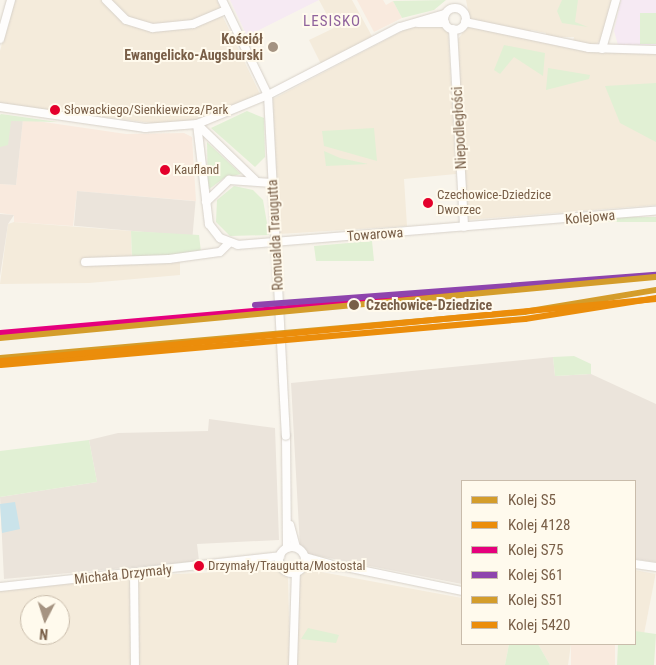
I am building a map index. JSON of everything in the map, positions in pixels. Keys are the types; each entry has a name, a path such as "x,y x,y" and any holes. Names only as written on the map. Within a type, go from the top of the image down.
{"street":[{"path":"0,39 11,0"},
{"path":"106,0 126,20 153,28 192,24 226,10"},
{"path":"222,0 268,96"},
{"path":"602,49 616,0"},
{"path":"0,107 145,128 197,124 268,96 413,23 445,14 458,4 465,22"},
{"path":"445,14 445,23"},
{"path":"413,23 445,23 453,29 465,22 602,49 656,50"},
{"name":"Niepodległości","path":"453,29 464,227"},
{"name":"Romualda Traugutta","path":"268,96 291,548"},
{"path":"197,124 255,180"},
{"path":"85,262 169,259 220,252 229,243 211,227 206,202 197,124"},
{"path":"206,202 229,180 255,180 272,184"},
{"name":"Kolejowa","path":"464,227 656,211"},
{"name":"Towarowa","path":"229,243 286,241 464,227"},
{"path":"293,590 288,572 280,560 291,548 304,561 461,591"},
{"name":"Michała Drzymały","path":"0,587 134,572 280,560"},
{"path":"293,665 293,590 296,572 304,561"},
{"path":"636,564 656,567"},
{"path":"134,572 135,665"},
{"path":"288,572 296,572"}],"shaded area":[{"path":"14,0 102,0 130,25 163,31 222,15 260,94 196,121 160,124 0,104 0,51"},
{"path":"109,0 217,0 220,8 191,21 161,25 131,19"},
{"path":"230,0 319,0 247,36"},
{"path":"319,0 352,0 373,38 322,66 309,40 334,28"},
{"path":"357,0 383,0 386,5 393,1 402,18 374,32"},
{"path":"466,0 614,0 602,39 595,45 573,42 574,37 546,37 546,33 531,30 530,34 470,20"},
{"path":"621,0 656,0 656,45 618,45 614,31"},
{"path":"412,26 442,26 448,30 456,174 404,179 407,226 279,234 273,99"},
{"path":"467,27 599,51 656,53 656,205 466,220 458,39"},
{"path":"0,115 23,119 16,185 0,184"},
{"path":"23,119 126,134 184,133 192,137 196,201 77,191 73,226 14,222 14,215 0,213 0,184 16,185"},
{"path":"77,191 196,201 192,236 74,226"},
{"path":"0,214 14,215 8,224 0,276"},
{"path":"14,222 131,231 132,265 180,262 180,275 89,283 0,284 8,224"},
{"path":"553,357 555,376 591,374 656,404 656,562 636,559 636,480 461,480 461,584 308,554 300,547 291,383"},
{"path":"209,419 275,428 279,540 197,544 199,561 4,579 0,497 97,482 89,440 118,433 208,431"},
{"path":"282,569 288,577 290,665 138,665 136,576"},
{"path":"305,569 461,598 461,645 509,645 505,665 296,665 299,572"},
{"path":"636,570 656,574 644,634 636,632"},
{"path":"118,577 130,580 132,665 0,665 0,591"},
{"path":"539,645 571,645 568,665 550,665"},
{"path":"571,645 615,645 615,665 571,665"}],"green space":[{"path":"446,0 434,10 402,18 393,1"},
{"path":"562,0 578,0 575,22 588,27 562,23 557,11"},
{"path":"640,13 656,13 656,44 640,44"},
{"path":"504,45 545,53 543,76 514,57 500,74 494,70"},
{"path":"548,68 590,75 589,79 546,90"},
{"path":"656,83 656,142 620,123 605,86"},
{"path":"247,111 264,118 265,157 255,167 211,128"},
{"path":"0,115 58,122 11,121 8,145 0,147"},
{"path":"374,128 377,161 324,146 322,131"},
{"path":"207,142 241,174 224,178 208,190"},
{"path":"324,151 340,158 368,164 326,166"},
{"path":"234,186 253,190 263,200 269,235 230,236 216,222 217,200"},
{"path":"565,217 656,217 656,222 565,222"},
{"path":"131,231 199,235 201,252 132,259"},
{"path":"372,241 374,261 316,261 314,246"},
{"path":"574,356 591,364 591,374 555,376 553,357"},
{"path":"89,440 97,482 0,497 0,451"},
{"path":"308,628 339,635 336,643 301,639"},
{"path":"636,631 656,634 654,665 617,665 618,645 636,645"},
{"path":"509,645 539,645 550,665 505,665"}],"water":[{"path":"15,502 20,529 2,533 0,504"}],"rail line":[{"name":"S61","path":"255,305 656,275"},
{"name":"S75","path":"0,333 656,276"},
{"name":"S51","path":"0,338 655,277"},
{"name":"S5","path":"0,358 524,312 656,290"},
{"name":"4128","path":"1,365 525,319 656,298"},
{"name":"5420","path":"1,361 656,299"}],"place":[{"name":"Kościół Ewangelicko-Augsburski","path":"273,47"},
{"name":"Słowackiego/Sienkiewicza/Park","path":"55,110"},
{"name":"Kaufland","path":"165,170"},
{"name":"Czechowice-Dziedzice Dworzec","path":"428,203"},
{"name":"Czechowice-Dziedzice","path":"354,305"},
{"name":"Drzymały/Traugutta/Mostostal","path":"199,566"}],"district":[{"name":"LESISKO","path":"332,22"}]}
